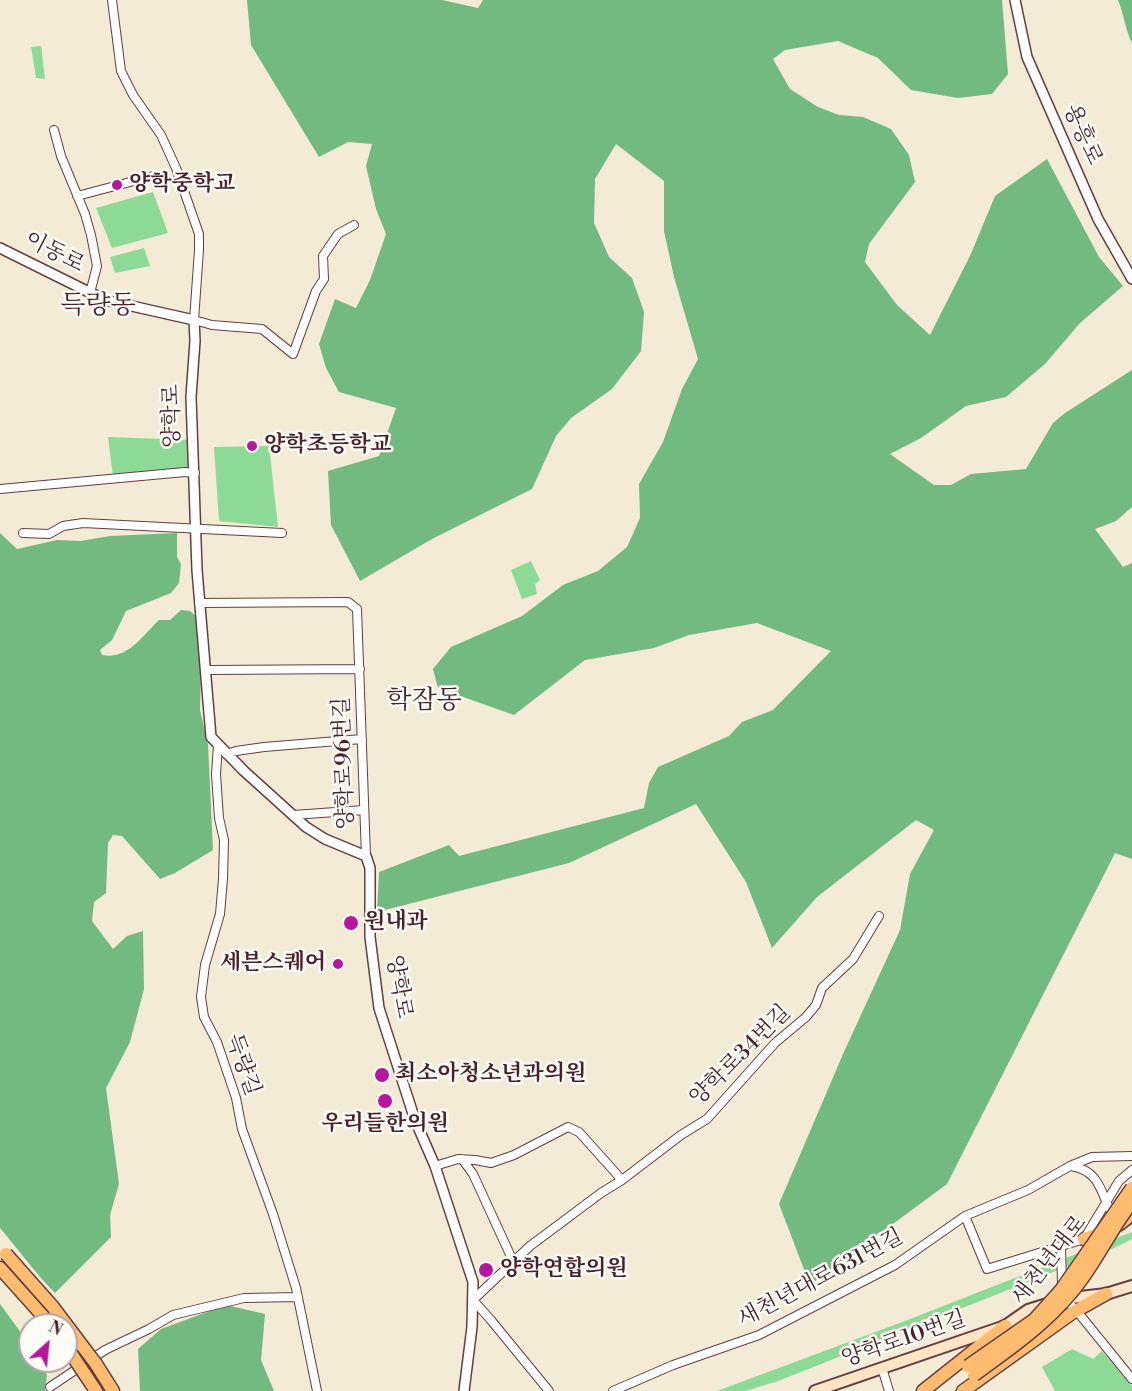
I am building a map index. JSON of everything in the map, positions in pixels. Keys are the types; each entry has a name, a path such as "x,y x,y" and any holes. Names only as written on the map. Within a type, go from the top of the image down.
{"main road":[{"name":"새천년대로","path":"952,1391 971,1371 1043,1311 1061,1290 1132,1188"},
{"name":"새천년대로","path":"933,1391 971,1371 1039,1326 1058,1308 1084,1277 1132,1202"},
{"path":"1084,1239 1110,1230 1130,1216"},
{"path":"3,1250 53,1307 96,1364 112,1391"},
{"path":"0,1268 40,1313"},
{"name":"양학로10번길","path":"815,1391 1010,1322 1028,1310 1063,1299 1106,1294 1132,1286"},
{"path":"963,1391 1077,1310 1106,1294"},
{"path":"923,1391 1010,1322 1026,1321 1041,1336"},
{"path":"78,1363 96,1391"}],"street":[{"name":"양학로","path":"112,0 121,72 133,95 162,135 199,234 191,397 200,603 211,737 226,754 306,827 325,839 366,856 370,868 370,937 378,1008 415,1120 435,1166 473,1282 472,1327 464,1391"},
{"name":"용흥로","path":"1015,0 1027,57 1098,219 1132,279"},
{"path":"54,130 61,156 85,214 97,266 90,293"},
{"path":"77,196 153,176"},
{"path":"194,320 212,325 262,329 293,354 316,291 324,279 323,256 338,234 354,225"},
{"name":"이동로","path":"0,248 105,300 194,320"},
{"path":"0,489 195,473"},
{"path":"23,533 49,534 63,525 83,523 282,533"},
{"name":"양학로96번길","path":"200,603 348,602 357,609 366,856"},
{"name":"양학로96번길","path":"207,670 360,669"},
{"path":"226,754 264,747 362,739"},
{"name":"득량길","path":"218,745 216,774 219,818 224,840 223,879 220,914 205,965 201,998 204,1017 217,1042 236,1098 242,1129 273,1214 297,1297 316,1391"},
{"path":"293,815 364,810"},
{"name":"양학로34번길","path":"473,1300 513,1261 601,1193 707,1119 775,1043 806,1017 816,1005 822,988 853,959 879,916"},
{"path":"435,1166 462,1159 491,1163 514,1155 568,1127 579,1132 622,1180"},
{"name":"새천년대로631번길","path":"613,1391 673,1365 759,1335 895,1264 965,1216 1028,1190 1070,1166 1092,1157 1132,1156"},
{"path":"462,1159 473,1174 513,1261"},
{"path":"1070,1166 1083,1168 1095,1177 1112,1214 1130,1216"},
{"path":"965,1216 987,1269 1084,1239 1119,1181 1132,1170"},
{"path":"1061,1246 1063,1299 1077,1310 1132,1379"},
{"path":"50,1387 105,1350 173,1315 244,1298 297,1297"},
{"path":"473,1300 549,1391"},
{"path":"882,1368 889,1391"}],"green space":[{"path":"247,0 442,0 478,8 483,0 1002,0 1008,74 992,94 958,98 911,90 878,58 838,41 785,50 773,59 790,89 818,107 839,115 863,117 891,129 909,155 915,182 869,244 865,262 897,305 930,335 970,256 995,196 1047,159 1099,257 1123,286 1080,323 1045,364 1006,397 966,406 921,438 890,454 934,485 951,485 971,474 1026,469 1053,423 1132,370 1132,507 1116,521 1095,529 1123,567 1132,563 1132,859 1115,853 947,1184 810,1285 779,1204 843,1054 900,930 910,874 934,830 916,820 817,897 772,948 746,882 696,804 569,863 377,912 379,872 449,845 459,856 644,808 649,783 658,767 729,736 742,722 773,710 831,651 757,623 689,635 654,648 585,660 514,715 438,688 433,669 451,647 522,616 563,585 598,571 627,547 640,518 639,484 663,442 682,389 698,359 674,277 664,231 664,181 616,144 595,179 594,223 609,257 632,278 644,312 641,351 612,389 571,418 556,436 532,489 432,539 360,581 331,525 328,471 379,456 396,408 339,392 326,368 319,344 335,299 356,308 370,280 386,234 376,209 366,166 372,144 348,142 319,157 251,45"},
{"path":"1118,0 1132,0 1132,43 1122,11"},
{"path":"41,46 45,79 36,78 31,47"},
{"path":"153,192 168,233 112,248 96,208"},
{"path":"144,248 150,266 115,273 110,257"},
{"path":"108,437 192,440 195,473 113,477"},
{"path":"269,446 278,527 219,521 214,447"},
{"path":"0,533 17,549 57,540 80,541 110,536 177,533 177,557 181,564 179,583 171,593 126,611 112,640 100,650 102,655 119,654 134,645 159,620 170,620 181,610 190,611 197,617 201,666 200,710 208,745 213,850 175,873 160,879 122,836 113,835 108,843 106,893 94,902 92,921 113,949 127,936 143,931 144,989 130,1042 106,1088 119,1184 110,1215 111,1237 55,1293 0,1228"},
{"path":"531,561 540,580 535,584 537,594 522,599 511,570"},
{"path":"1132,1232 1132,1239 1114,1248 778,1381 746,1391 717,1391 905,1321"},
{"path":"0,1304 18,1329 18,1373 46,1373 47,1375 45,1391 0,1391"},
{"path":"226,1305 265,1314 261,1360 274,1391 140,1391 138,1349 161,1329"},
{"path":"1072,1349 1093,1359 1102,1351 1132,1386 1132,1391 1055,1391 1042,1367"}],"place":[{"name":"양학중학교","path":"117,185"},
{"name":"양학초등학교","path":"252,446"},
{"name":"원내과","path":"351,923"},
{"name":"세븐스퀘어","path":"338,964"},
{"name":"최소아청소년과의원","path":"382,1075"},
{"name":"우리들한의원","path":"385,1101"},
{"name":"양학연합의원","path":"486,1270"}],"district":[{"name":"득량동","path":"98,307"},
{"name":"학잠동","path":"424,702"}]}
